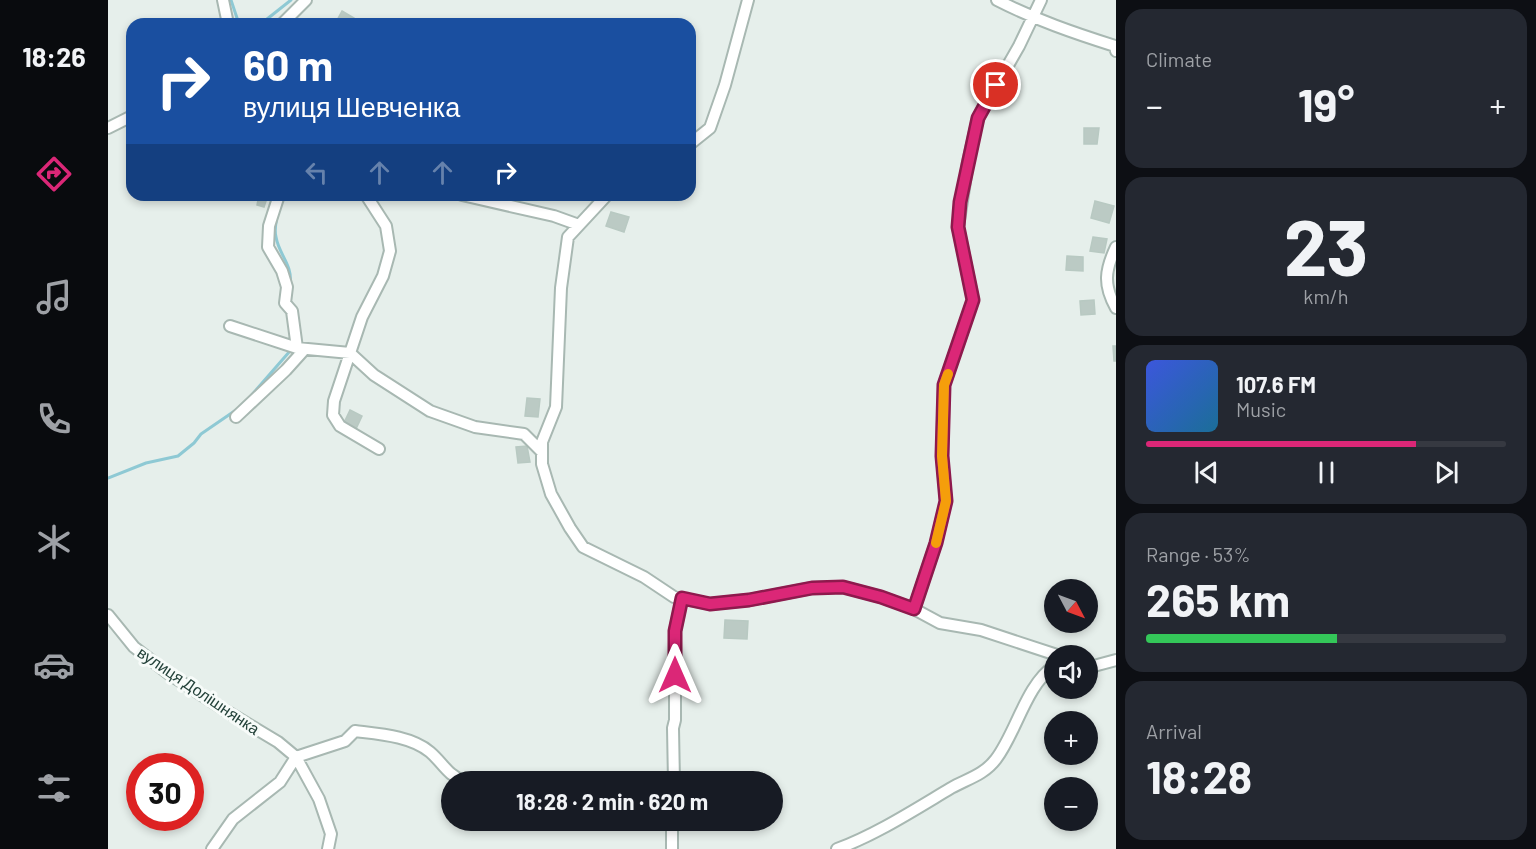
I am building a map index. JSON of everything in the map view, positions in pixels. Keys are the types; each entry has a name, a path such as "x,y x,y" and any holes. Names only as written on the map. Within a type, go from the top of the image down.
{"street":[{"path":"223,0 227,18"},
{"path":"288,18 306,0"},
{"path":"696,139 710,128 725,85 748,0"},
{"path":"997,0 1062,30 1115,46 1116,51"},
{"path":"914,609 936,543 946,501 942,456 944,385 973,300 958,227 968,162 978,118 1019,46 1041,0"},
{"path":"108,128 126,119"},
{"path":"277,201 269,226 268,247 282,271 287,287 285,303 292,311 300,349"},
{"path":"370,201 386,226 390,250 382,276 362,317 334,400 333,415 340,426 379,449"},
{"path":"488,201 554,216 579,225"},
{"path":"601,201 568,237 561,288 556,407 542,442 542,464 551,494 583,548 644,577 674,597 710,604 749,600 812,588 843,587 881,597 914,609 940,622 981,630 1044,651"},
{"path":"1116,247 1108,263 1107,292 1116,308"},
{"path":"230,326 300,349 350,353 374,375 430,411 475,427 524,434 542,452"},
{"path":"236,417 263,393 300,349"},
{"path":"674,771 675,631 682,598"},
{"name":"вулиця Долішнянка","path":"108,615 134,647 160,667 223,710 278,742 296,757 322,808 331,834 328,849"},
{"path":"1098,664 1116,660"},
{"path":"837,849 856,842 951,788 986,771 998,757 1020,713 1044,675"},
{"path":"212,849 233,819 280,782 296,757 345,741 355,731 417,743 431,752 448,771"},
{"path":"672,831 672,849"}],"building":[{"path":"342,11 354,18 338,18"},
{"path":"1084,128 1099,128 1097,144 1084,144"},
{"path":"258,201 266,201 264,207 257,205"},
{"path":"1095,201 1114,206 1109,223 1091,218"},
{"path":"611,212 629,217 624,232 606,226"},
{"path":"1093,237 1107,239 1104,253 1090,251"},
{"path":"1067,256 1083,257 1083,271 1066,270"},
{"path":"1094,300 1095,314 1081,315 1080,301"},
{"path":"1113,346 1116,346 1116,361 1114,361"},
{"path":"527,398 540,399 538,417 525,416"},
{"path":"350,410 362,416 355,431 343,425"},
{"path":"527,446 530,462 518,463 516,447"},
{"path":"725,620 748,621 747,639 724,638"}],"waterway":[{"path":"231,0 237,18"},
{"path":"268,18 291,0"},
{"path":"277,216 275,234 290,271 290,284"},
{"path":"250,397 290,351"},
{"path":"108,478 146,463 178,456 201,434 236,410"}],"slow traffic":[{"path":"936,543 946,501 942,456 942,417 944,385 948,374"}],"route":[{"path":"675,675 675,631 682,598 710,604 749,600 812,588 843,587 914,609 936,543 946,501 942,456 944,385 973,300 958,227 960,202 978,118 996,85"}]}
